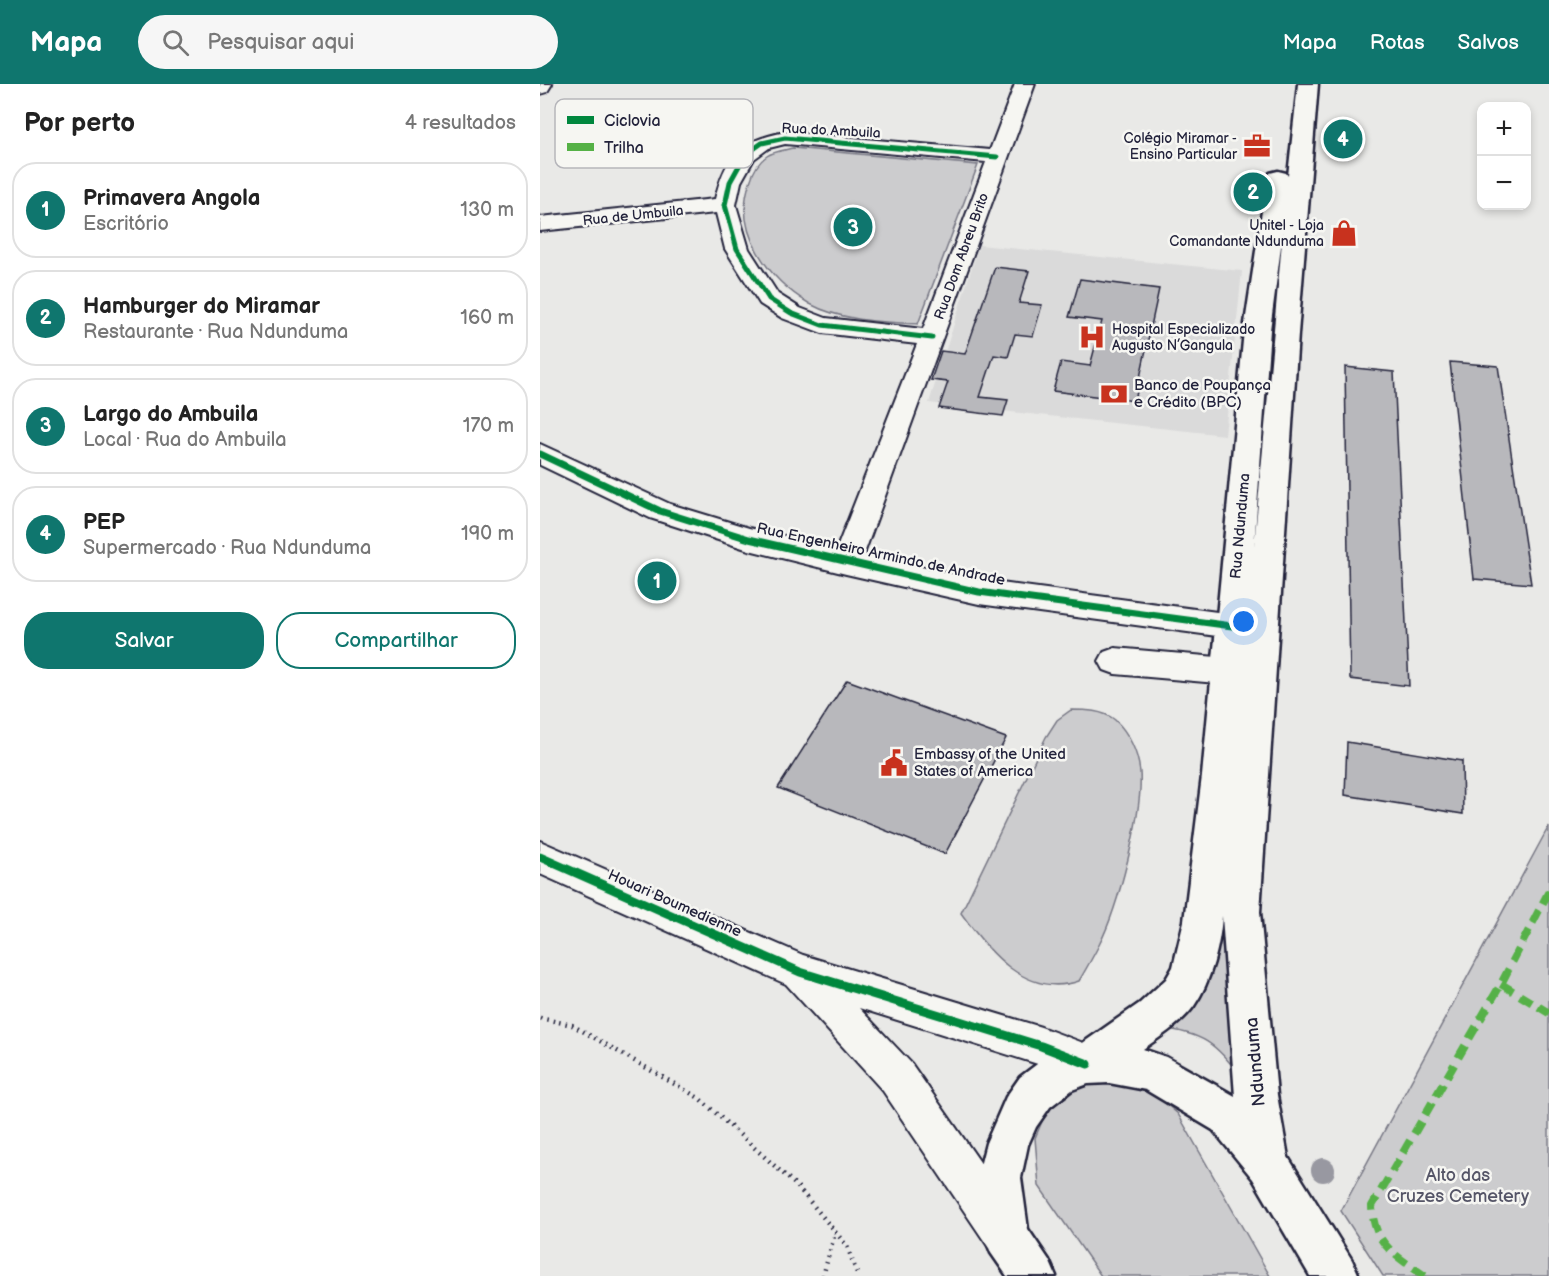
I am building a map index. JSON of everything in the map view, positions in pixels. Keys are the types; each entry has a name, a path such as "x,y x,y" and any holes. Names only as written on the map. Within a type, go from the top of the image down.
{"main road":[{"name":"Rua Ndunduma","path":"1088,1064 1154,1017 1180,993 1191,971 1203,921 1228,671 1257,330 1290,84"},
{"name":"Rua Ndunduma","path":"1245,960 1242,901 1285,334 1308,84"},
{"name":"Ndunduma","path":"1245,960 1256,1095 1268,1164"},
{"path":"1032,1276 1007,1237 999,1178 1013,1128 1035,1092 1060,1073 1088,1064 1109,1063 1152,1071 1228,1115 1268,1164 1336,1276"}],"street":[{"name":"Rua Dom Abreu Brito","path":"846,563 1025,84"},
{"name":"Rua do Ambuila","path":"753,149 762,143 785,138 997,157"},
{"name":"Rua do Ambuila","path":"725,205 730,182 738,168"},
{"name":"Rua de Umbuila","path":"540,224 725,205"},
{"path":"725,205 737,249 769,298 791,313 822,326 932,338"},
{"name":"Rua Engenheiro Armindo de Andrade","path":"540,454 660,511 749,540 979,592 1232,626"},
{"path":"1115,661 1228,671"},
{"name":"Houari Boumedienne","path":"540,857 800,972 1041,1047 1088,1064"},
{"path":"800,972 897,1077 1007,1237"}],"path":[{"path":"540,1018 572,1026 699,1098 797,1186 847,1246 858,1276"},
{"path":"823,1276 836,1232"}],"shaded area":[{"name":"Hospital Especializado Augusto N’Gangula","path":"979,245 1242,271 1225,435 929,403"}],"green space":[{"path":"793,148 978,165 918,324 863,320 822,310 795,294 768,268 750,236 746,218 746,200 750,182 761,161 773,153"},
{"path":"1071,710 1099,712 1120,725 1129,737 1137,758 1140,790 1128,860 1106,929 1079,981 1060,985 1042,983 1010,968 983,942 961,913 1046,737 1057,720"},
{"name":"Alto das Cruzes Cemetery","path":"1549,826 1549,1276 1383,1276 1341,1211"},
{"path":"1221,905 1241,1077 1224,1056 1207,1042 1187,1033 1160,1028"},
{"path":"1091,1081 1122,1081 1151,1091 1178,1114 1270,1276 1101,1276 1039,1186 1035,1138 1046,1112 1065,1093"}],"building":[{"path":"995,267 1029,271 1019,303 1042,305 1033,336 1015,334 1008,357 994,355 980,397 1008,400 1003,416 939,408 948,382 931,380 941,351 965,354"},
{"path":"1080,279 1159,289 1135,401 1053,391 1061,362 1090,366 1102,321 1069,317"},
{"path":"1450,362 1498,366 1531,584 1474,579"},
{"path":"1345,367 1394,372 1409,686 1350,679"},
{"name":"Embassy of the United States of America","path":"847,680 1006,738 945,854 778,788"},
{"path":"1347,742 1462,761 1463,814 1345,795"}],"marked path":[{"path":"1425,1276 1387,1248 1380,1239 1372,1219 1372,1206 1501,984 1549,891"},
{"path":"1501,984 1549,1013"}],"cycle path":[{"path":"753,149 762,143 785,138 997,157"},
{"path":"738,168 730,182 725,205 737,249 769,299 791,313 822,325 932,338"},
{"path":"540,454 660,511 749,539 979,592 1232,626"},
{"path":"540,857 800,972 1041,1046 1088,1064"}],"place":[{"name":"PEP","path":"1343,139"},
{"name":"Colégio Miramar - Ensino Particular","path":"1257,146"},
{"name":"Hamburger do Miramar","path":"1253,192"},
{"name":"Largo do Ambuila","path":"853,227"},
{"name":"Unitel - Loja Comandante Ndunduma","path":"1344,233"},
{"name":"Hospital Especializado Augusto N’Gangula","path":"1092,337"},
{"name":"Banco de Poupança e Crédito (BPC)","path":"1114,394"},
{"name":"Primavera Angola","path":"657,581"},
{"name":"Embassy of the United States of America","path":"894,763"}]}
